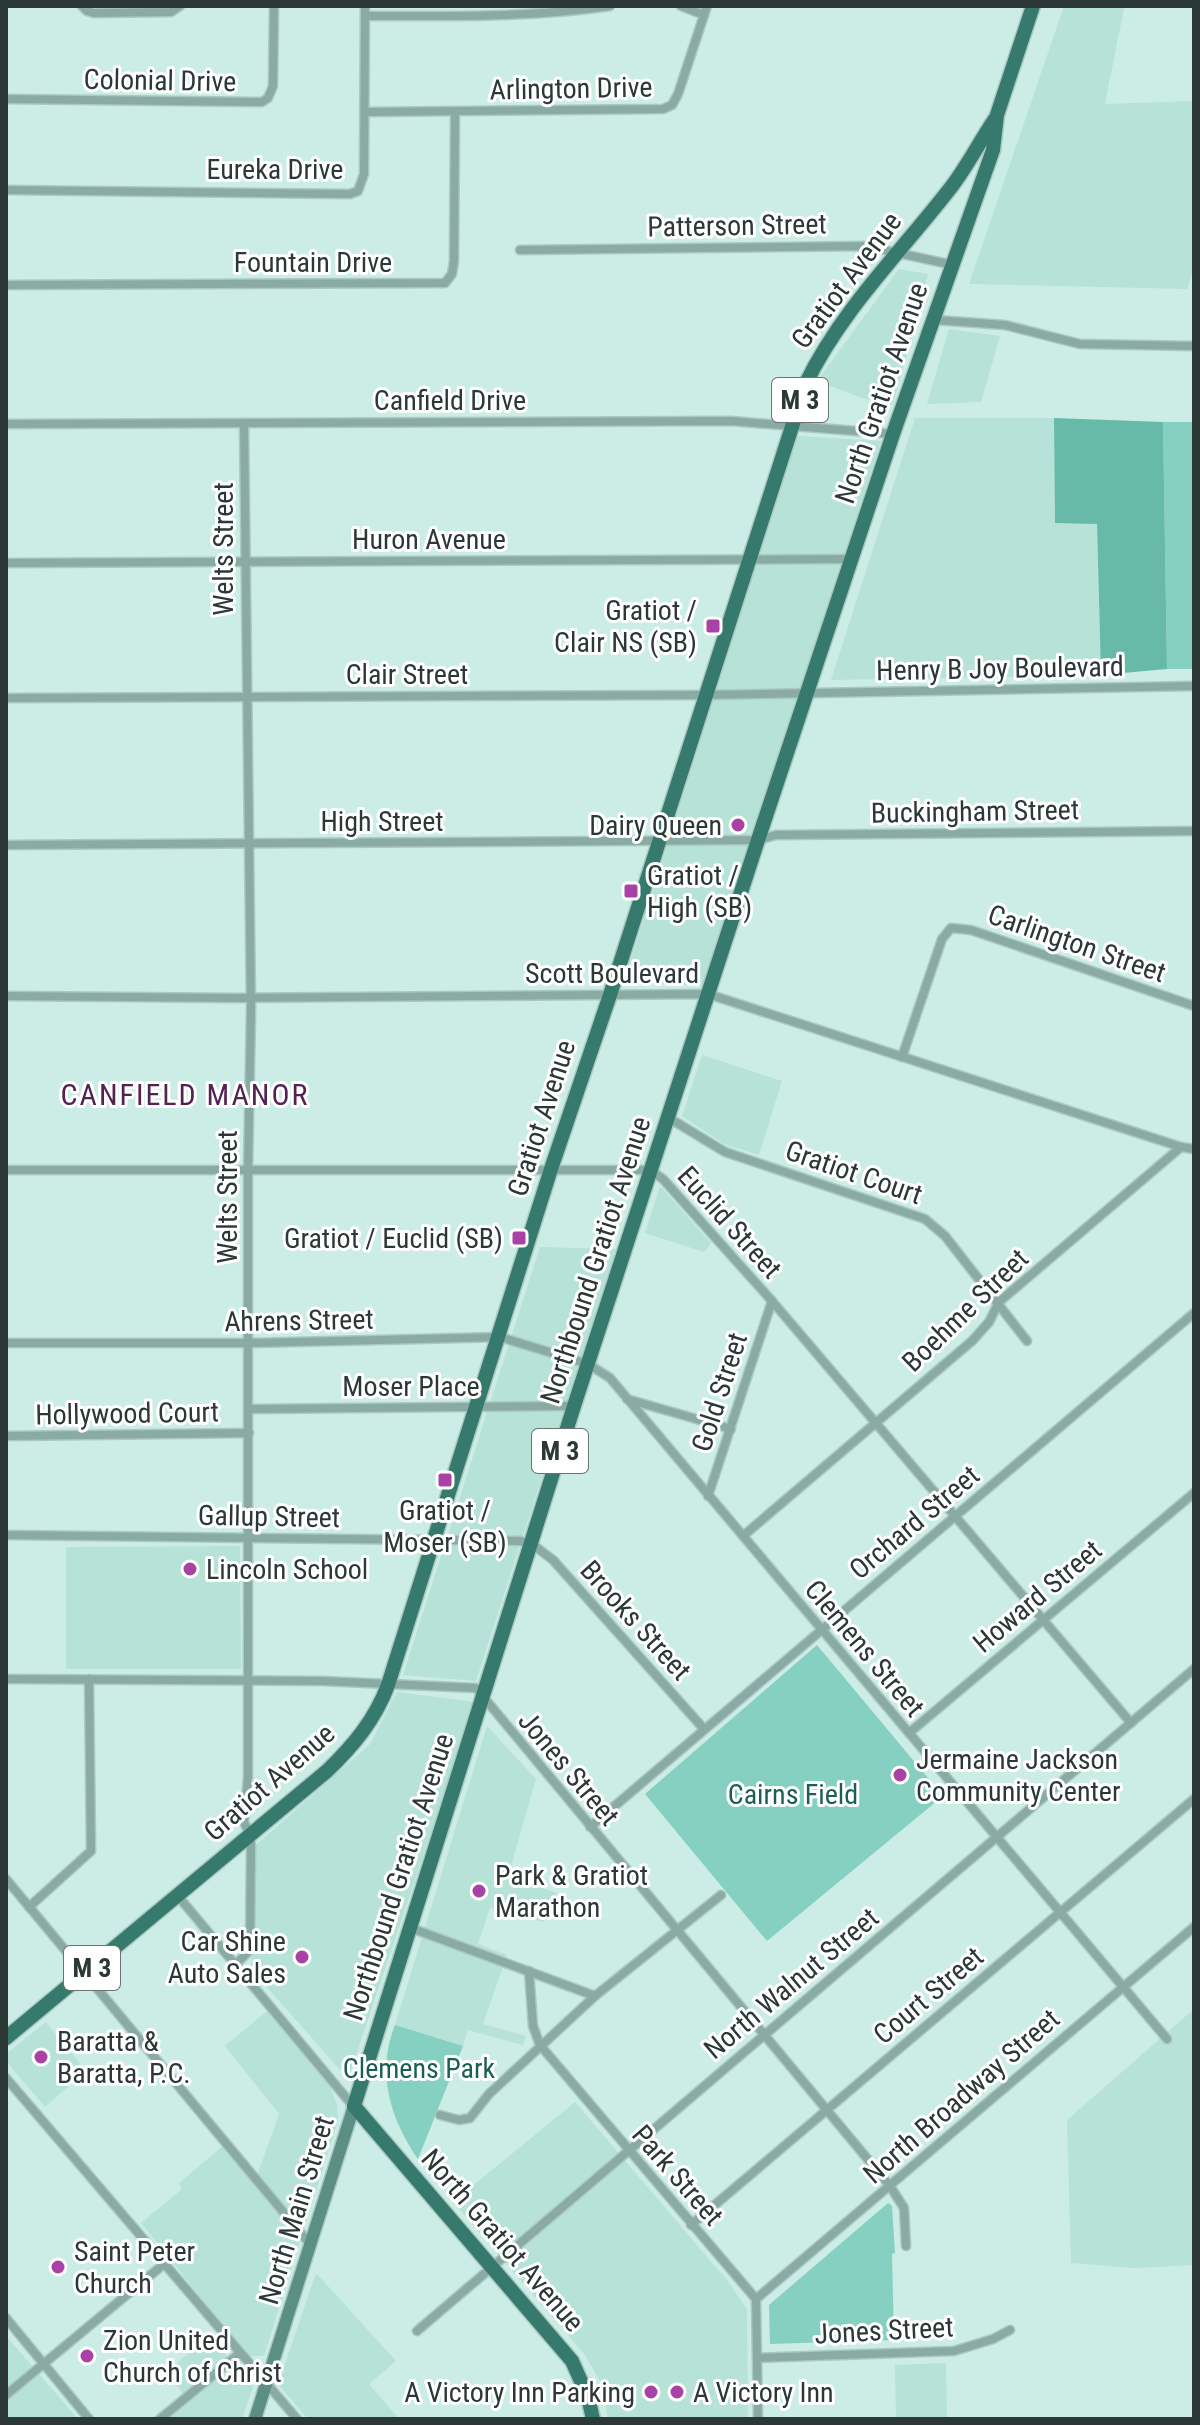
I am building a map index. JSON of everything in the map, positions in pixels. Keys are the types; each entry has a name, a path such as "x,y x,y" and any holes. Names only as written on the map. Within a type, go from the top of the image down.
{"main road":[{"name":"North Gratiot Avenue","path":"773,797 893,434 993,150 997,115 1033,6"},
{"name":"Gratiot Avenue","path":"6,2038 327,1771 354,1744 375,1714 388,1685 806,381 852,306 953,185 997,115"},
{"name":"Northbound Gratiot Avenue","path":"354,2106 574,1406 773,797"},
{"name":"North Gratiot Avenue","path":"354,2106 572,2361 588,2397 593,2419"},
{"name":"North Main Street","path":"255,2419 268,2386 354,2106"}],"street":[{"path":"83,8 94,13 171,12 180,6"},
{"name":"Colonial Drive","path":"6,99 262,102 268,98 273,86 274,6"},
{"name":"Eureka Drive","path":"6,190 354,193 361,188 364,179 365,6"},
{"path":"365,16 519,16 610,6"},
{"path":"681,6 705,11"},
{"name":"Arlington Drive","path":"366,112 667,108 675,101 681,86 705,11"},
{"name":"Fountain Drive","path":"6,285 445,283 452,274 454,261 455,112"},
{"name":"Patterson Street","path":"520,250 866,246 953,265"},
{"path":"935,320 1005,325 1080,344 1194,346"},
{"name":"Canfield Drive","path":"6,424 703,421 777,423 893,434"},
{"name":"Welts Street","path":"236,1964 250,1945 250,1835 244,1822 248,1777 251,997 244,423"},
{"name":"Huron Avenue","path":"6,563 852,559"},
{"name":"Henry B Joy Boulevard","path":"808,693 1194,686"},
{"name":"Clair Street","path":"6,698 808,693"},
{"name":"Buckingham Street","path":"758,840 776,835 1194,831"},
{"name":"High Street","path":"6,845 758,840"},
{"name":"Carlington Street","path":"902,1057 942,939 951,928 971,930 1194,1006"},
{"name":"Scott Boulevard","path":"6,996 708,994 1194,1149"},
{"name":"Gratiot Court","path":"669,1118 725,1152 925,1219 945,1236 1027,1341"},
{"name":"Boehme Street","path":"743,1536 972,1341 989,1322 999,1302 1181,1147"},
{"name":"Euclid Street","path":"6,1170 650,1170 663,1179 772,1301 1131,1723"},
{"name":"Gold Street","path":"708,1496 772,1301"},
{"name":"Orchard Street","path":"590,1827 1194,1313"},
{"name":"Ahrens Street","path":"6,1343 249,1343 500,1337 588,1364"},
{"name":"Clemens Street","path":"588,1364 610,1378 1167,2039"},
{"path":"626,1399 731,1429"},
{"name":"Moser Place","path":"249,1409 574,1406"},
{"name":"Hollywood Court","path":"6,1436 249,1433"},
{"name":"Howard Street","path":"909,1733 1194,1493"},
{"name":"Gallup Street","path":"6,1535 513,1540 530,1544"},
{"name":"Brooks Street","path":"530,1544 553,1560 704,1729"},
{"name":"North Walnut Street","path":"417,2331 1194,1669"},
{"name":"Jones Street","path":"6,1679 248,1680 476,1688 890,2186 904,2208 906,2246"},
{"path":"29,1907 91,1851 89,1679"},
{"name":"Court Street","path":"691,2225 1194,1799"},
{"path":"6,1879 310,2244"},
{"path":"440,2115 459,2120 470,2118 489,2094 595,1996 721,1895"},
{"path":"178,1896 354,2106"},
{"name":"North Broadway Street","path":"756,2299 1194,1927"},
{"path":"411,1928 595,1996"},
{"name":"Park Street","path":"529,1971 533,2026 540,2045 756,2299"},
{"path":"6,2078 297,2419"},
{"path":"6,2395 164,2264"},
{"path":"756,2299 758,2419"},
{"path":"6,2318 89,2419"},
{"name":"Jones Street","path":"758,2358 954,2351 993,2339 1010,2330"},
{"path":"160,2419 240,2353"}],"shaded area":[{"path":"1064,6 1173,6 1124,8 1105,104 1194,101 1194,268 1187,289 969,284"},
{"path":"899,269 928,274 893,405 862,398 817,381"},
{"path":"949,329 1000,336 981,402 927,404"},
{"path":"915,418 1054,418 1055,523 1097,523 1101,675 831,680"},
{"path":"797,436 881,441 705,986 624,982"},
{"path":"702,1055 782,1081 759,1155 724,1144 682,1116"},
{"path":"660,1186 711,1243 704,1252 645,1233"},
{"path":"540,1247 616,1249 476,1681 403,1675"},
{"path":"240,1546 241,1669 66,1669 66,1547"},
{"path":"397,1692 475,1702 348,2079 251,1969 255,1846 370,1744"},
{"path":"487,1726 536,1779 508,1876 557,1893 544,1922 490,1908 478,1944 507,1955 483,2024 526,2036 523,2045 468,2030 463,2046 395,2025"},
{"path":"1194,2009 1194,2265 1134,2268 1071,2263 1067,2120"},
{"path":"267,2011 329,2084 337,2105 338,2121 264,2356 248,2356 141,2223 182,2189 179,2183 223,2146 255,2182 279,2114 225,2046"},
{"path":"46,2022 86,2071 45,2107 6,2061 6,2054"},
{"path":"575,2102 726,2279 747,2309 748,2419 608,2419 601,2383 585,2355 453,2202"},
{"path":"316,2273 396,2361 369,2384 399,2419 308,2419 278,2384"},
{"path":"209,2335 253,2387 242,2419 151,2419 183,2394 167,2372"},
{"path":"6,2336 78,2419 6,2419"},
{"path":"946,2363 947,2419 896,2419 895,2365"}],"green space":[{"path":"1054,418 1163,422 1167,669 1101,675 1097,524 1055,523"},
{"path":"1163,422 1194,422 1194,669 1167,669"},
{"name":"Cairns Field","path":"817,1645 943,1796 767,1941 645,1794"},
{"name":"Clemens Park","path":"395,2025 463,2046 418,2159 400,2128 389,2095 387,2060"},
{"path":"888,2203 892,2206 895,2253 892,2254 894,2340 770,2344 769,2305"}],"place":[{"name":"Gratiot / Clair NS (SB)","path":"713,626"},
{"name":"Dairy Queen","path":"738,825"},
{"name":"Gratiot / High (SB)","path":"631,891"},
{"name":"Gratiot / Euclid (SB)","path":"519,1238"},
{"name":"Gratiot / Moser (SB)","path":"445,1480"},
{"name":"Lincoln School","path":"190,1569"},
{"name":"Jermaine Jackson Community Center","path":"900,1775"},
{"name":"Park & Gratiot Marathon","path":"479,1891"},
{"name":"Car Shine Auto Sales","path":"302,1957"},
{"name":"Baratta & Baratta, P.C.","path":"41,2057"},
{"name":"Saint Peter Church","path":"58,2267"},
{"name":"Zion United Church of Christ","path":"87,2356"},
{"name":"A Victory Inn Parking","path":"651,2392"},
{"name":"A Victory Inn","path":"677,2392"}],"district":[{"name":"CANFIELD MANOR","path":"185,1095"}]}
